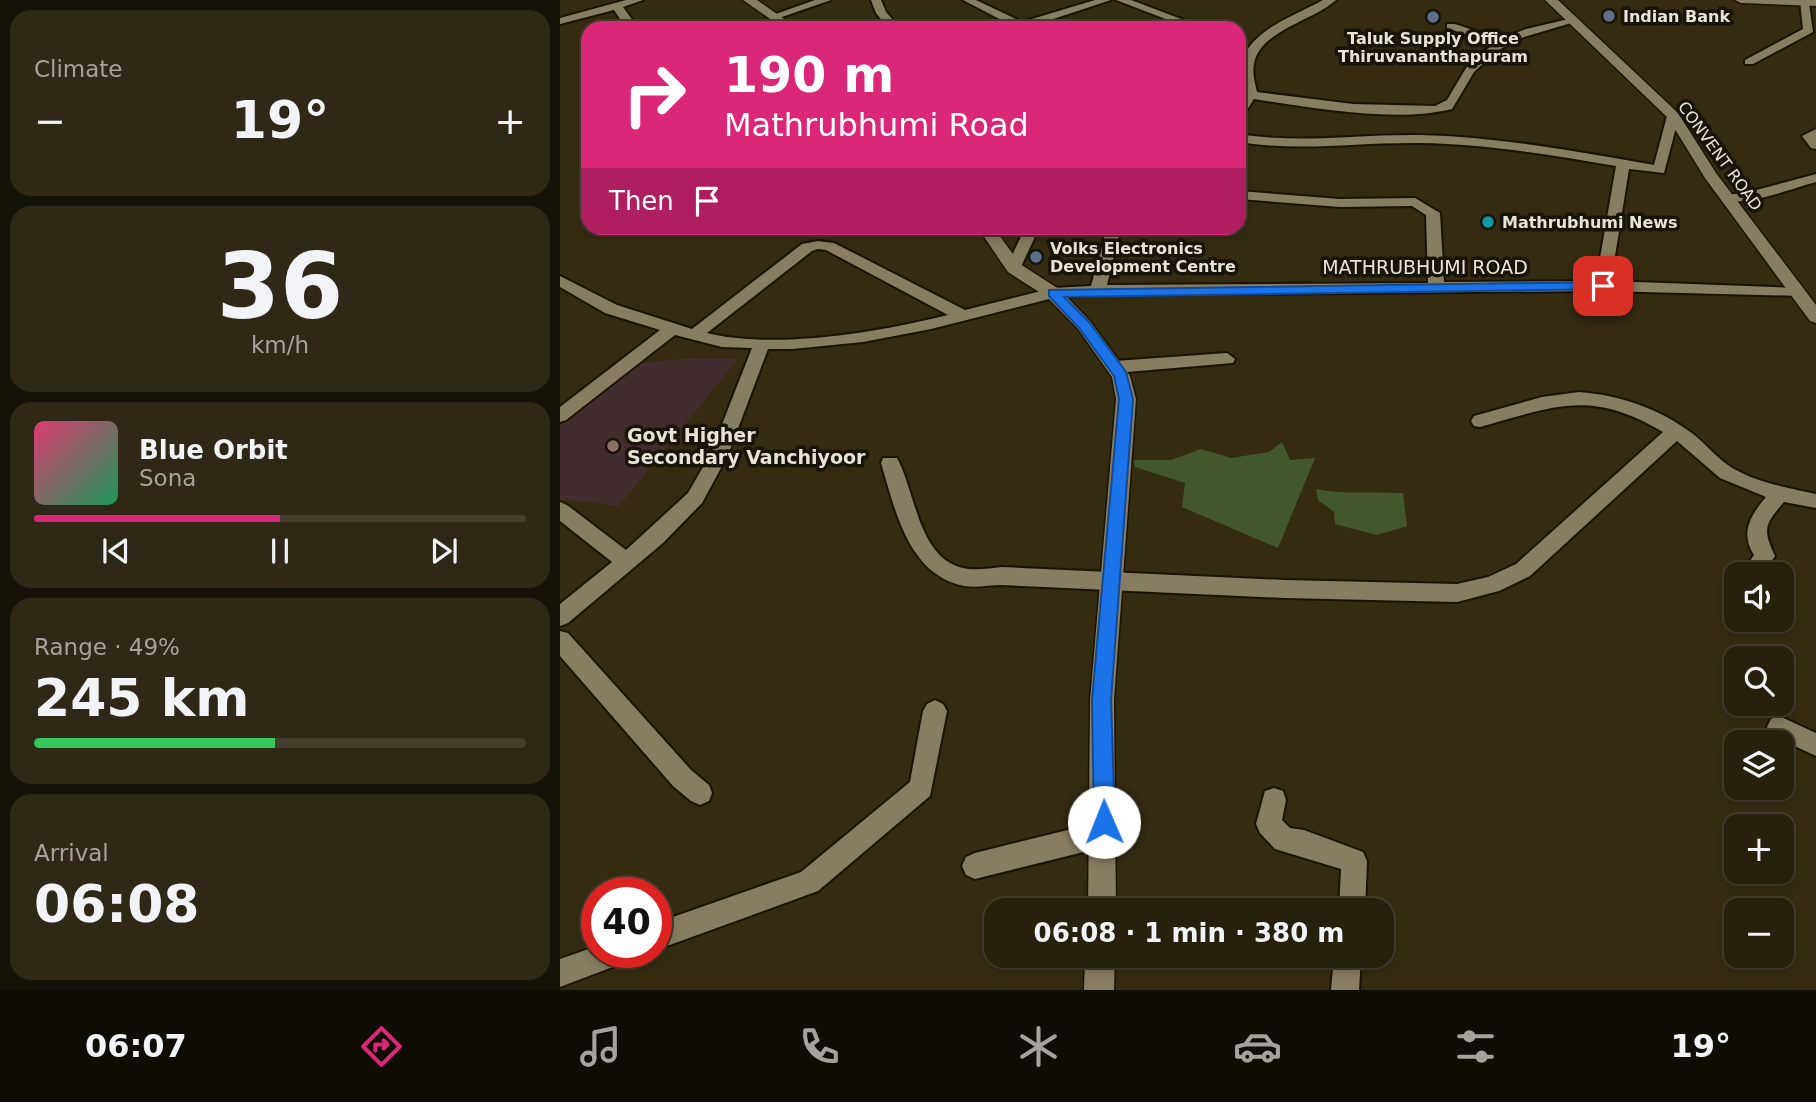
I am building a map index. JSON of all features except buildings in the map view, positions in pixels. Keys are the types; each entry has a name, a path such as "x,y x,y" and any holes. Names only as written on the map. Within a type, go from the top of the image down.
{"street":[{"path":"560,21 638,0"},
{"path":"749,0 782,21"},
{"path":"775,16 826,0"},
{"path":"876,0 888,21"},
{"path":"968,0 1007,21"},
{"path":"1038,21 1106,0"},
{"path":"1121,0 1180,21"},
{"path":"1246,102 1251,95 1248,63 1256,47 1288,23 1331,0"},
{"name":"CONVENT ROAD","path":"1551,0 1673,116 1710,175 1730,198 1816,317"},
{"path":"1741,0 1810,3 1809,30 1749,62"},
{"path":"618,7 627,21"},
{"path":"1246,139 1279,143 1398,124 1447,106 1470,71 1500,43 1520,33 1573,21"},
{"path":"1451,26 1500,43"},
{"path":"1805,33 1816,42"},
{"path":"1246,45 1256,47"},
{"path":"1251,95 1398,124 1463,140 1659,170 1673,116"},
{"path":"1816,134 1808,136 1816,145"},
{"path":"1603,286 1623,164"},
{"path":"1730,198 1746,197 1816,178"},
{"path":"1246,196 1340,203 1415,202 1423,205 1433,214 1436,287"},
{"path":"991,235 1014,268 1053,293 1084,325 1121,376 1126,399 1102,700 1102,898"},
{"path":"1014,268 1029,235"},
{"path":"1098,290 1112,235"},
{"path":"694,335 807,247 818,245 829,246 963,316"},
{"path":"560,281 611,309 694,335 722,342 792,344 863,337 963,316 1053,293"},
{"name":"MATHRUBHUMI ROAD","path":"1053,293 1098,290 1603,286 1798,293"},
{"path":"560,416 673,328"},
{"path":"560,617 656,537 695,498 719,455 762,343"},
{"path":"1115,367 1227,359"},
{"path":"1480,421 1564,399 1611,402 1639,411 1675,432 1714,465 1734,477 1780,494 1816,501"},
{"path":"890,463 914,531 931,558 944,570 964,577 1457,593 1492,585 1523,570 1675,432"},
{"path":"1760,562 1765,556 1756,546 1755,533 1760,518 1780,494"},
{"path":"560,510 625,561"},
{"path":"560,640 682,778 700,793"},
{"path":"672,931 809,882 921,788 935,711"},
{"path":"1779,727 1816,745"},
{"path":"1274,800 1269,824 1284,840 1304,842 1354,861 1352,898"},
{"path":"975,866 1104,834"},
{"path":"560,972 581,964"},
{"path":"1099,990 1100,968"},
{"path":"1345,990 1347,968"}],"shaded area":[{"name":"Govt Higher Secondary Vanchiyoor","path":"691,358 738,359 619,506 560,499 560,426 586,397 632,364"}],"green space":[{"path":"1282,442 1290,460 1315,458 1278,548 1182,507 1185,483 1135,467 1134,460 1171,460 1201,449 1231,458 1269,452"},
{"path":"1316,489 1403,493 1407,526 1377,535 1335,524 1334,512 1318,500"}],"place":[{"name":"Indian Bank","path":"1609,16"},
{"name":"Taluk Supply Office Thiruvananthapuram","path":"1433,17"},
{"name":"Mathrubhumi News","path":"1488,222"},
{"name":"Volks Electronics Development Centre","path":"1036,257"},
{"name":"Govt Higher Secondary Vanchiyoor","path":"613,446"}],"route":[{"path":"1104,822 1102,700 1126,399 1121,376 1084,325 1053,293 1098,290 1603,286"}]}
